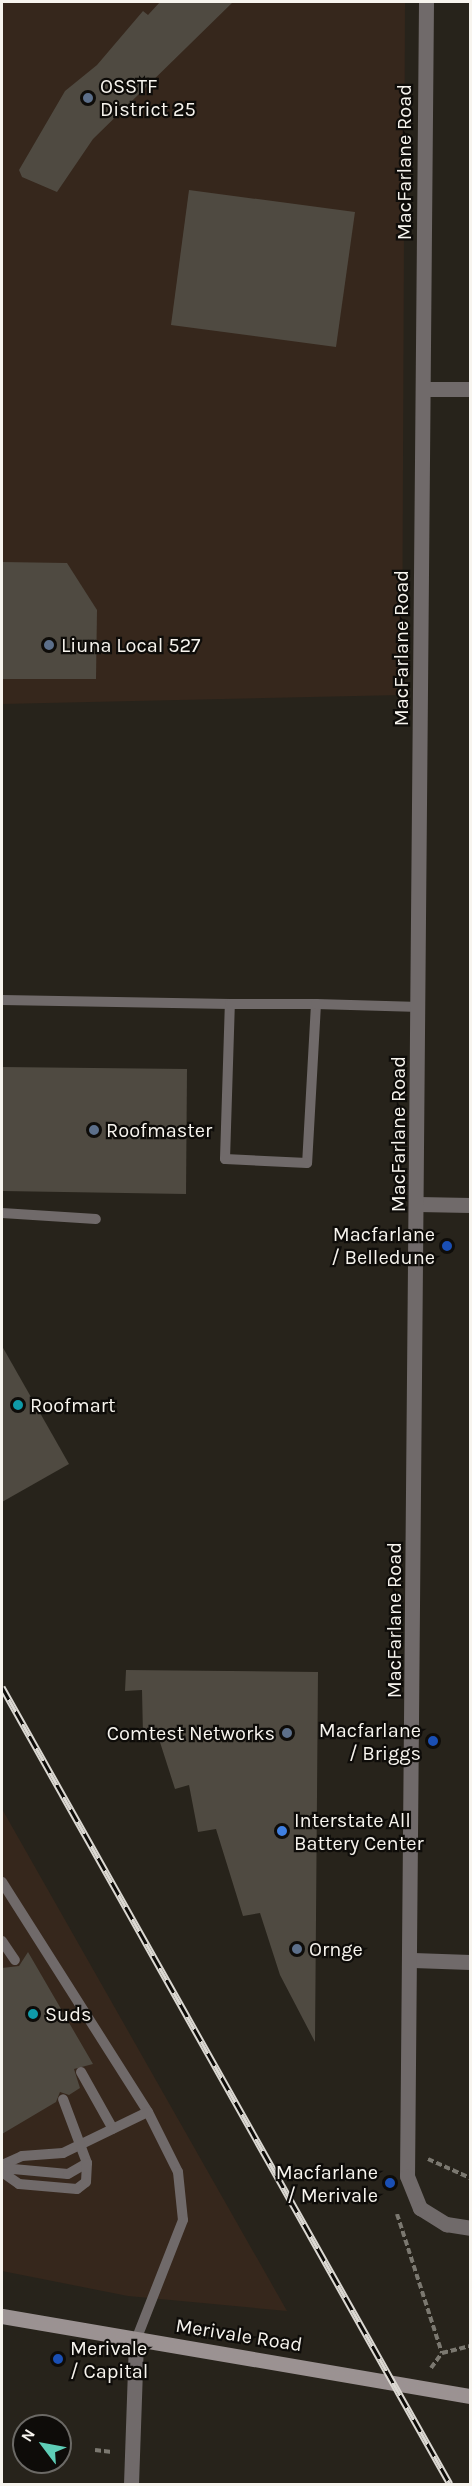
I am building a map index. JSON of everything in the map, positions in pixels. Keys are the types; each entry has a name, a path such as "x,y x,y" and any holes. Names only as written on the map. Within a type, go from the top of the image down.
{"main road":[{"name":"Merivale Road","path":"2,2316 471,2396"}],"street":[{"name":"MacFarlane Road","path":"426,2 413,1960 407,2176 420,2208 446,2224 471,2228"},
{"path":"424,389 471,389"},
{"path":"418,1204 471,1205"},
{"path":"413,1960 471,1962"},
{"path":"131,2484 136,2340"}],"lane":[{"path":"2,999 420,1007"},
{"path":"230,1004 225,1159 307,1163 316,1004"},
{"path":"2,1214 96,1219"},
{"path":"2,1882 148,2112 178,2172 183,2220 136,2340"},
{"path":"2,1941 15,1960"},
{"path":"81,2072 113,2129"},
{"path":"2,2168 20,2184 77,2189 86,2182 87,2163 84,2144 63,2099"},
{"path":"2,2168 12,2158 63,2153 148,2112"},
{"path":"2,2168 68,2174 87,2163"}],"path":[{"path":"408,2146 471,2178"},
{"path":"396,2210 442,2353"},
{"path":"418,2386 442,2353 471,2346"}],"shaded area":[{"path":"2,2 405,2 402,695 2,704"},
{"path":"2,1809 287,2311 128,2296 2,2271"}],"building":[{"name":"OSSTF District 25","path":"160,2 233,2 93,139 57,192 22,177 19,170 65,91 97,65 143,11 148,15"},
{"path":"189,190 355,212 336,347 171,325"},
{"name":"Liuna Local 527","path":"2,562 67,563 97,610 96,679 2,679"},
{"name":"Roofmaster","path":"2,1067 187,1069 186,1194 2,1191"},
{"name":"Roofmart","path":"2,1346 69,1464 2,1502"},
{"path":"126,1670 318,1672 315,2042 280,1975 260,1913 243,1916 216,1829 198,1832 189,1785 175,1789 158,1736 143,1736 142,1690 125,1691"},
{"name":"Suds","path":"28,1952 93,2064 74,2069 80,2088 69,2095 60,2092 56,2102 2,2134 2,1968 19,1966"}],"railway":[{"path":"2,1687 450,2484"}],"place":[{"name":"OSSTF District 25","path":"88,98"},
{"name":"Liuna Local 527","path":"49,645"},
{"name":"Roofmaster","path":"94,1130"},
{"name":"Macfarlane / Belledune","path":"447,1246"},
{"name":"Roofmart","path":"18,1405"},
{"name":"Comtest Networks","path":"287,1733"},
{"name":"Macfarlane / Briggs","path":"433,1741"},
{"name":"Interstate All Battery Center","path":"282,1831"},
{"name":"Ornge","path":"297,1949"},
{"name":"Suds","path":"33,2014"},
{"name":"Macfarlane / Merivale","path":"390,2183"},
{"name":"Merivale / Capital","path":"58,2359"}]}
